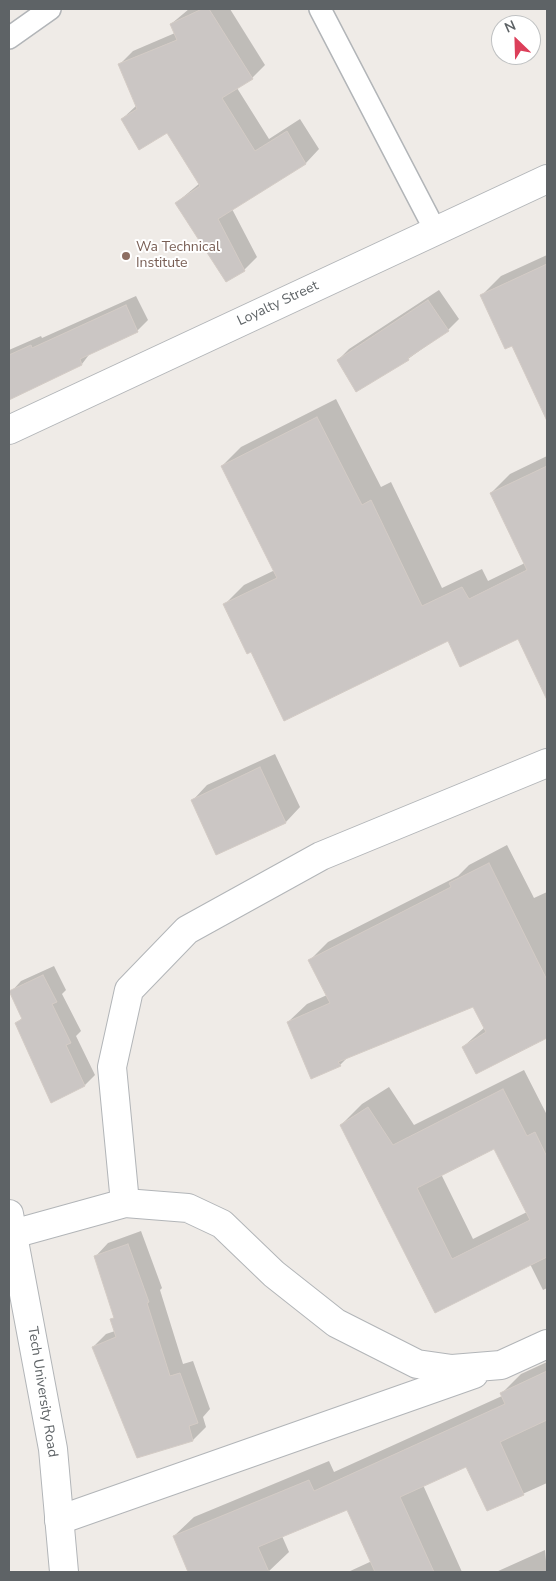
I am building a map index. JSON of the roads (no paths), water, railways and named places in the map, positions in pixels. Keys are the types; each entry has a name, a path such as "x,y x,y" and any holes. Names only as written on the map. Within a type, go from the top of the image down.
{"street":[{"name":"Loyalty Street","path":"9,430 547,179"},
{"path":"125,1202 112,1067 129,990 187,930 321,856 547,763"},
{"path":"11,1224 125,1202 188,1208 222,1224 274,1274 336,1323 417,1364 452,1369 501,1365"},
{"name":"Tech University Road","path":"11,1224 52,1449 64,1572"},
{"path":"59,1520 501,1365 547,1344"}],"lane":[{"path":"9,38 50,9"},
{"path":"320,9 435,230"}],"place":[{"name":"Wa Technical Institute","path":"126,256"}]}
